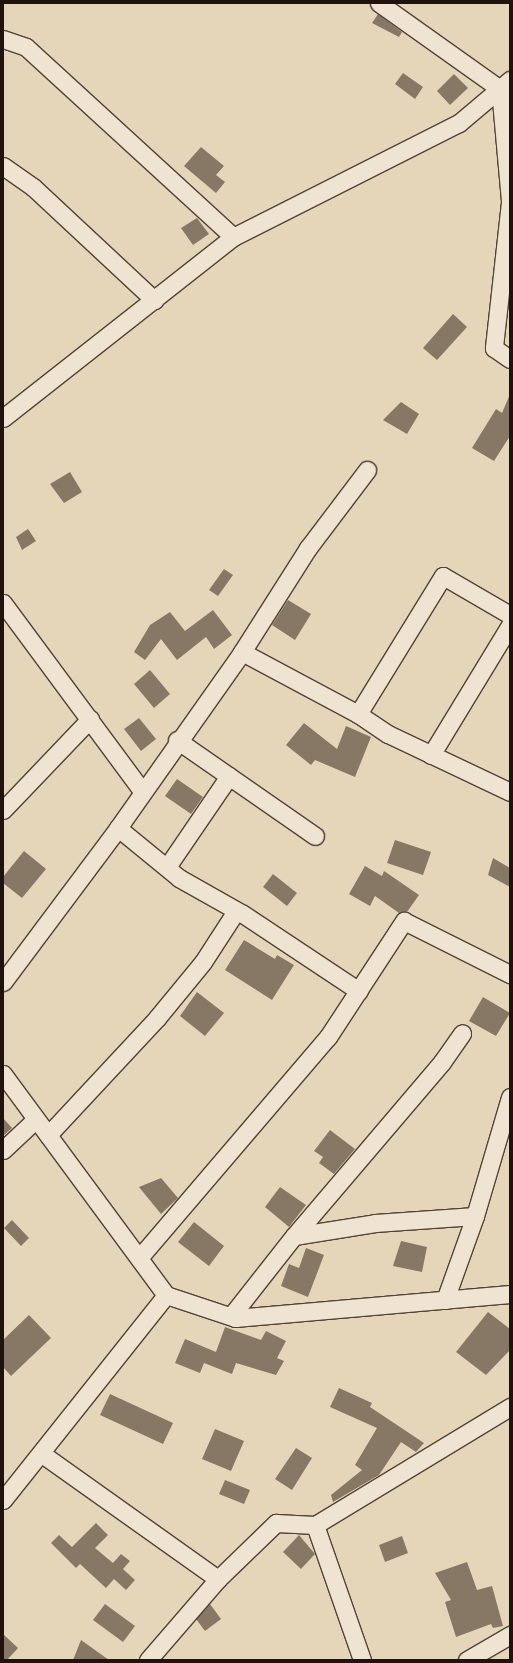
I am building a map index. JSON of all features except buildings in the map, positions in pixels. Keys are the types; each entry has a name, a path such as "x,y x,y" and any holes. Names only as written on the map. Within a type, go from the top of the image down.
{"street":[{"path":"379,3 505,84"},
{"path":"3,39 26,47 233,237"},
{"path":"505,84 510,202 494,348 510,359"},
{"path":"3,418 233,237 459,123 505,84"},
{"path":"3,166 33,187 154,300"},
{"path":"3,982 118,828 177,740 242,652 308,548 367,470"},
{"path":"358,714 443,576 510,615"},
{"path":"3,603 142,791"},
{"path":"431,755 510,625"},
{"path":"242,652 358,714 388,734 510,792"},
{"path":"3,810 90,719"},
{"path":"177,740 315,836"},
{"path":"167,867 229,776"},
{"path":"118,828 167,867 359,991"},
{"path":"48,1135 157,1018 203,962 236,911"},
{"path":"139,1258 328,1037 404,921 478,961 510,974"},
{"path":"231,1316 294,1236 442,1062 462,1033"},
{"path":"3,1074 166,1295 231,1316 510,1294"},
{"path":"445,1300 475,1216 510,1097"},
{"path":"3,1150 36,1119"},
{"path":"294,1236 375,1223 475,1216"},
{"path":"4,1497 42,1454 166,1295"},
{"path":"148,1660 218,1579 276,1523 315,1525 510,1407"},
{"path":"42,1454 218,1579"},
{"path":"315,1525 362,1660"},
{"path":"467,1660 510,1635"}]}
